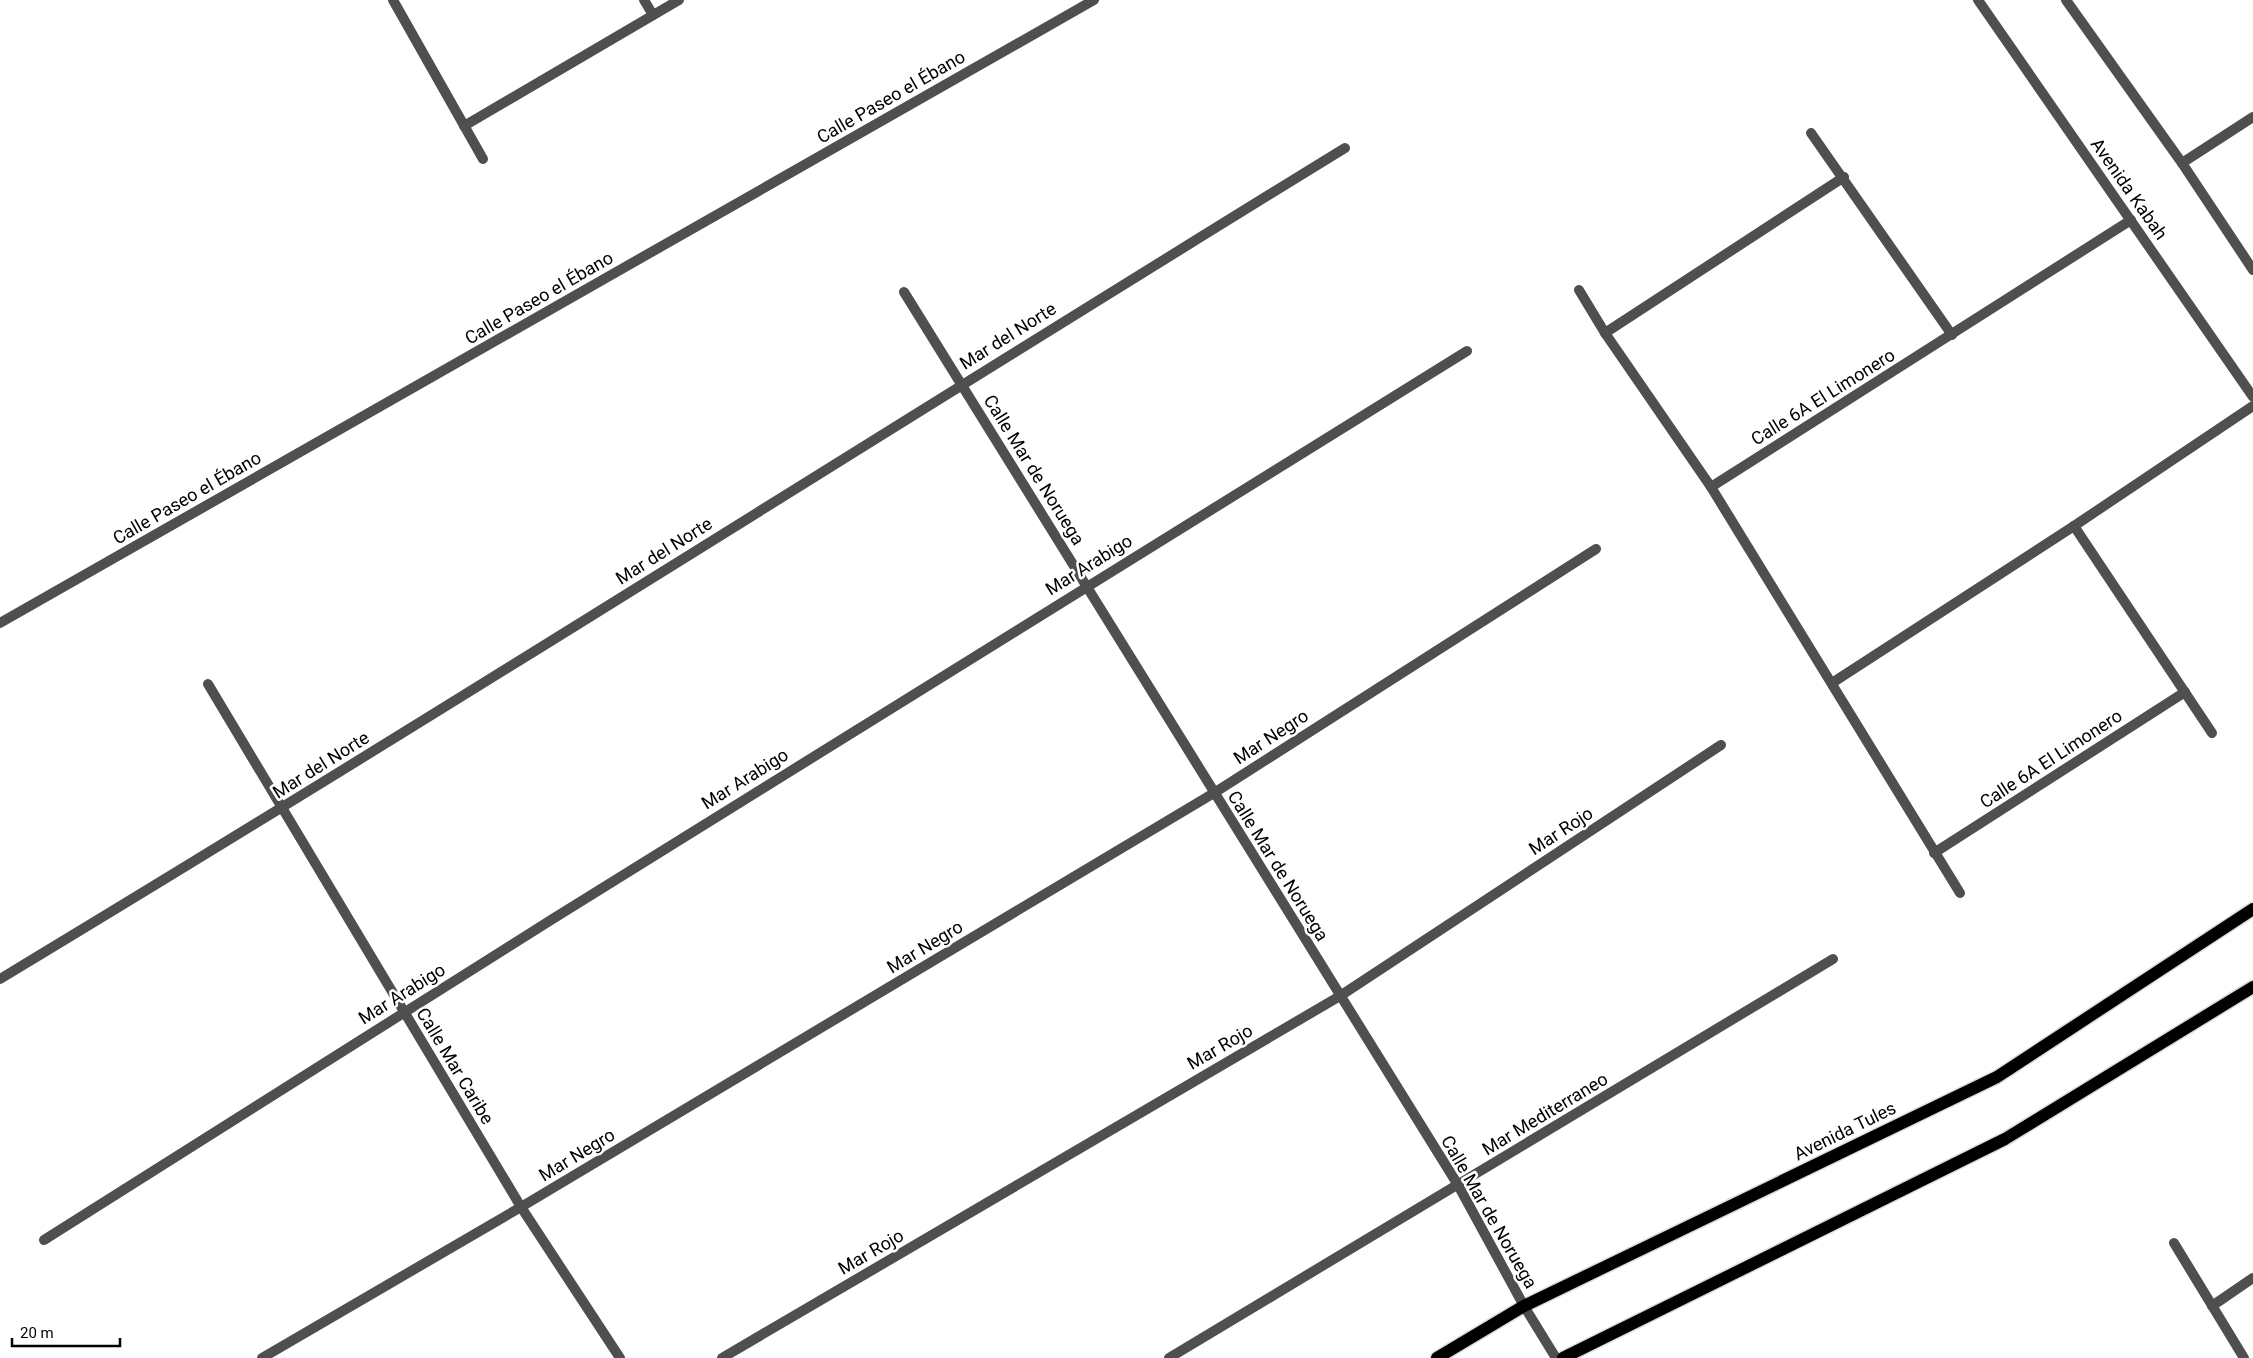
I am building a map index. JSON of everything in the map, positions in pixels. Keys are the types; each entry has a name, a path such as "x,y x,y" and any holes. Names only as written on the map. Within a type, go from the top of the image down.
{"main road":[{"name":"Avenida Tules","path":"1437,1358 1524,1306 1996,1077 2253,910"},
{"path":"1563,1358 2005,1139 2253,987"}],"street":[{"path":"393,0 483,159"},
{"path":"644,0 653,16"},
{"path":"464,126 679,0"},
{"name":"Calle Paseo el Ébano","path":"0,624 1094,0"},
{"name":"Avenida Kabah","path":"1978,0 2253,397"},
{"path":"2066,0 2182,163 2253,270"},
{"path":"2182,163 2253,117"},
{"path":"1812,133 1844,176 1952,335"},
{"name":"Mar del Norte","path":"0,979 283,808 961,384 1345,148"},
{"path":"1605,333 1844,176"},
{"name":"Calle 6A El Limonero","path":"1710,487 1952,335 2130,220"},
{"path":"1579,290 1605,333 1710,487 1960,893"},
{"name":"Calle Mar de Noruega","path":"904,292 1458,1186 1524,1306 1556,1358"},
{"name":"Mar Arabigo","path":"44,1240 404,1011 1467,351"},
{"path":"1832,683 2074,526 2253,406"},
{"path":"2074,526 2212,733"},
{"name":"Mar Negro","path":"262,1358 521,1208 1214,793 1596,549"},
{"name":"Calle Mar Caribe","path":"208,684 521,1208 620,1358"},
{"name":"Calle 6A El Limonero","path":"1934,853 2185,692"},
{"name":"Mar Rojo","path":"722,1358 1340,996 1721,745"},
{"name":"Mar Mediterraneo","path":"1169,1358 1834,959"},
{"path":"2174,1243 2244,1358"},
{"path":"2212,1306 2253,1278"}]}
